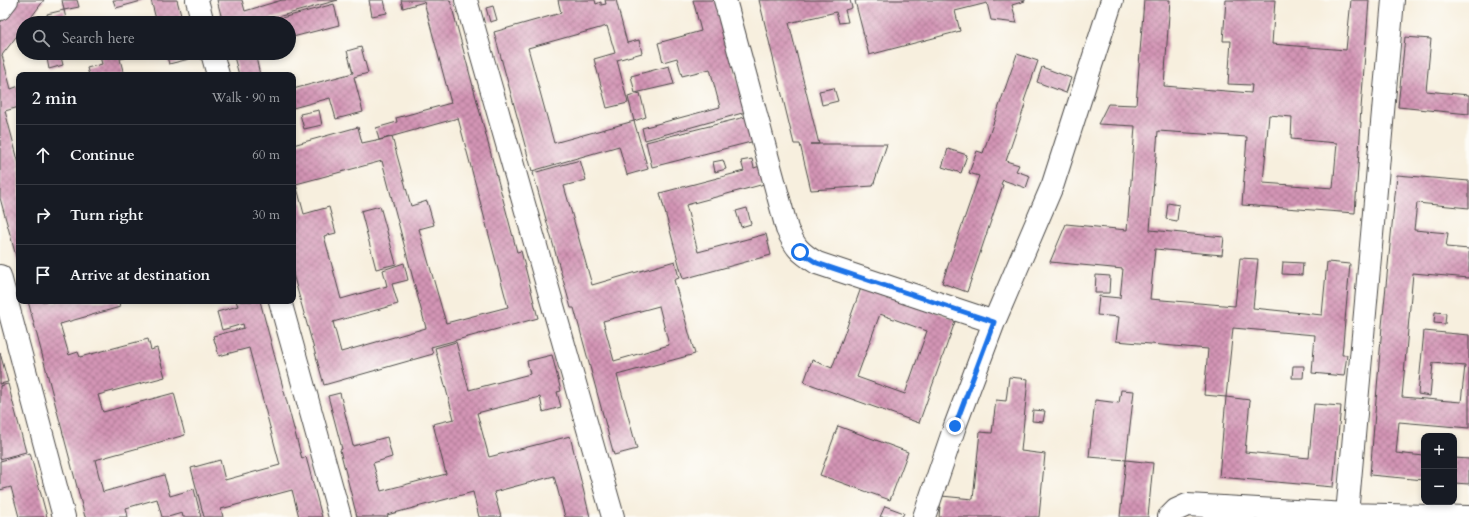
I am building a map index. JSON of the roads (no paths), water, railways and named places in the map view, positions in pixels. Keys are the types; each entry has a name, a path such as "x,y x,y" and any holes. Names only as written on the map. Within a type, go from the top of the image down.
{"street":[{"path":"0,9 7,0"},
{"path":"197,0 202,16"},
{"path":"466,0 612,517"},
{"path":"725,0 787,229 793,244 807,257 817,263 994,322"},
{"path":"924,517 955,426 994,322 1054,184 1112,0"},
{"path":"1347,514 1393,0"},
{"path":"214,60 217,72"},
{"path":"0,276 64,517"},
{"path":"281,304 340,517"},
{"path":"1169,517 1176,510 1187,505 1347,514 1469,517"}]}
